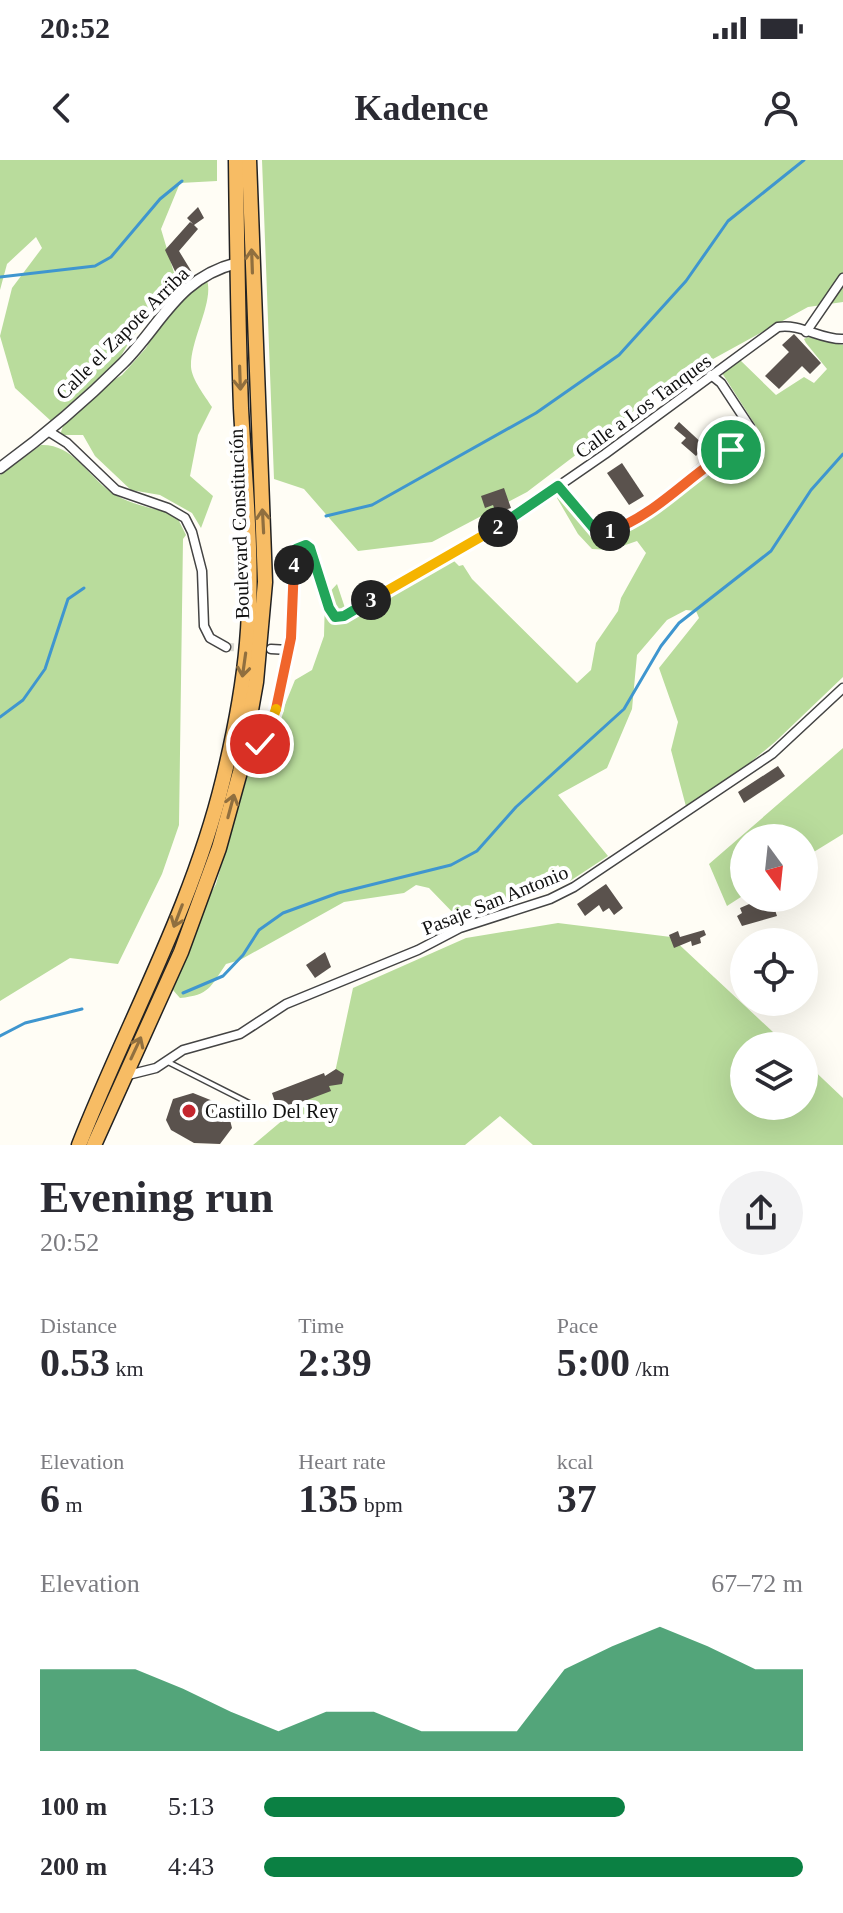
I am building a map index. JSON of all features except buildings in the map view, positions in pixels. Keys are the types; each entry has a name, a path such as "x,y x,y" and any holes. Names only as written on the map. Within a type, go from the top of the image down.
{"highway":[{"name":"Boulevard Constitución","path":"79,1145 109,1070 163,955 200,859 222,783 239,702 247,643 249,590 236,160"},
{"name":"Boulevard Constitución","path":"94,1145 198,909 219,848 246,744 261,643 265,582 249,160"}],"street":[{"name":"Calle el Zapote Arriba","path":"0,468 48,431 126,361 178,298 212,269 237,263"},
{"path":"806,332 843,278"},
{"name":"Calle a Los Tanques","path":"289,650 296,549 306,545 310,548 329,608 335,617 344,616 505,523 778,327 785,326 828,339 843,339"},
{"path":"558,486 597,532 608,532 641,515 708,463 748,440 750,427 721,383 711,375"},
{"path":"48,431 67,443 116,490 168,508 185,518 202,571 204,626 210,638 226,647"},
{"path":"246,744 260,744 266,738 280,695 289,650 271,649"},
{"name":"Pasaje San Antonio","path":"123,1076 168,1062 183,1050 240,1034 286,1004 406,955 460,928 550,899 574,887 772,754 843,688"}],"lane":[{"path":"168,1062 255,1106"}],"green space":[{"path":"0,160 217,160 217,181 180,183 161,229 177,283 131,339 118,361 51,421 15,388 0,336 12,288 42,248 36,237 7,264 0,290"},
{"path":"262,160 843,160 843,302 808,307 673,381 527,492 432,542 358,551 304,489 274,479"},
{"path":"207,280 207,299 191,367 196,382 212,407 198,435 190,476 213,496 201,528 192,513 160,495 131,490 95,456 83,435 60,435 64,423 104,386 122,375 146,348 168,310"},
{"path":"808,337 843,345 843,677 775,742 688,814 671,750 678,722 659,668 699,618 696,611 686,610 667,620 637,655 632,709 607,768 558,795 608,856 570,881 558,865 537,880 533,894 495,904 459,919 429,888 416,885 404,893 344,902 240,960 226,964 204,992 180,998 172,989 191,944 183,944 216,884 258,739 273,734 295,680 312,670 324,636 325,597 337,584 348,617 451,558 459,566 463,565 472,579 577,683 591,670 596,643 618,611 621,598 646,553 637,541 611,550 592,549 578,534 557,493 603,546 761,434 722,373 740,360 776,395 804,377 814,383 827,369 806,343 804,339"},
{"path":"41,445 52,446 71,455 118,496 176,515 186,535 183,539 179,825 162,874 118,964 70,958 0,1001 0,475"},
{"path":"843,748 843,834 818,849 818,824 755,824"},
{"path":"730,846 730,904 727,906 709,864"},
{"path":"558,923 671,937 730,992 730,1016 756,1016 773,1032 730,1032 730,1120 818,1120 818,1074 843,1098 843,1145 533,1145 500,1116 465,1145 253,1145 334,1077 353,988 466,938"}],"waterway":[{"path":"326,516 372,505 536,413 619,355 686,281 728,221 804,160"},
{"path":"0,277 95,266 111,257 160,199 182,181"},
{"path":"183,993 223,976 243,955 259,930 283,913 338,893 451,865 477,851 516,807 624,709 661,646 679,623 771,551 811,490 843,454"},
{"path":"0,717 23,700 45,669 68,599 84,588"},
{"path":"0,1036 25,1023 82,1009"}],"tunnel":[{"path":"226,647 250,648"}],"place":[{"name":"Castillo Del Rey","path":"189,1111"}],"route":[{"path":"260,744 269,731 286,669 291,638 296,549 306,545 310,548 329,608 335,617 344,616 505,523 558,486 597,532 608,532 641,515 708,463 731,450"}]}
